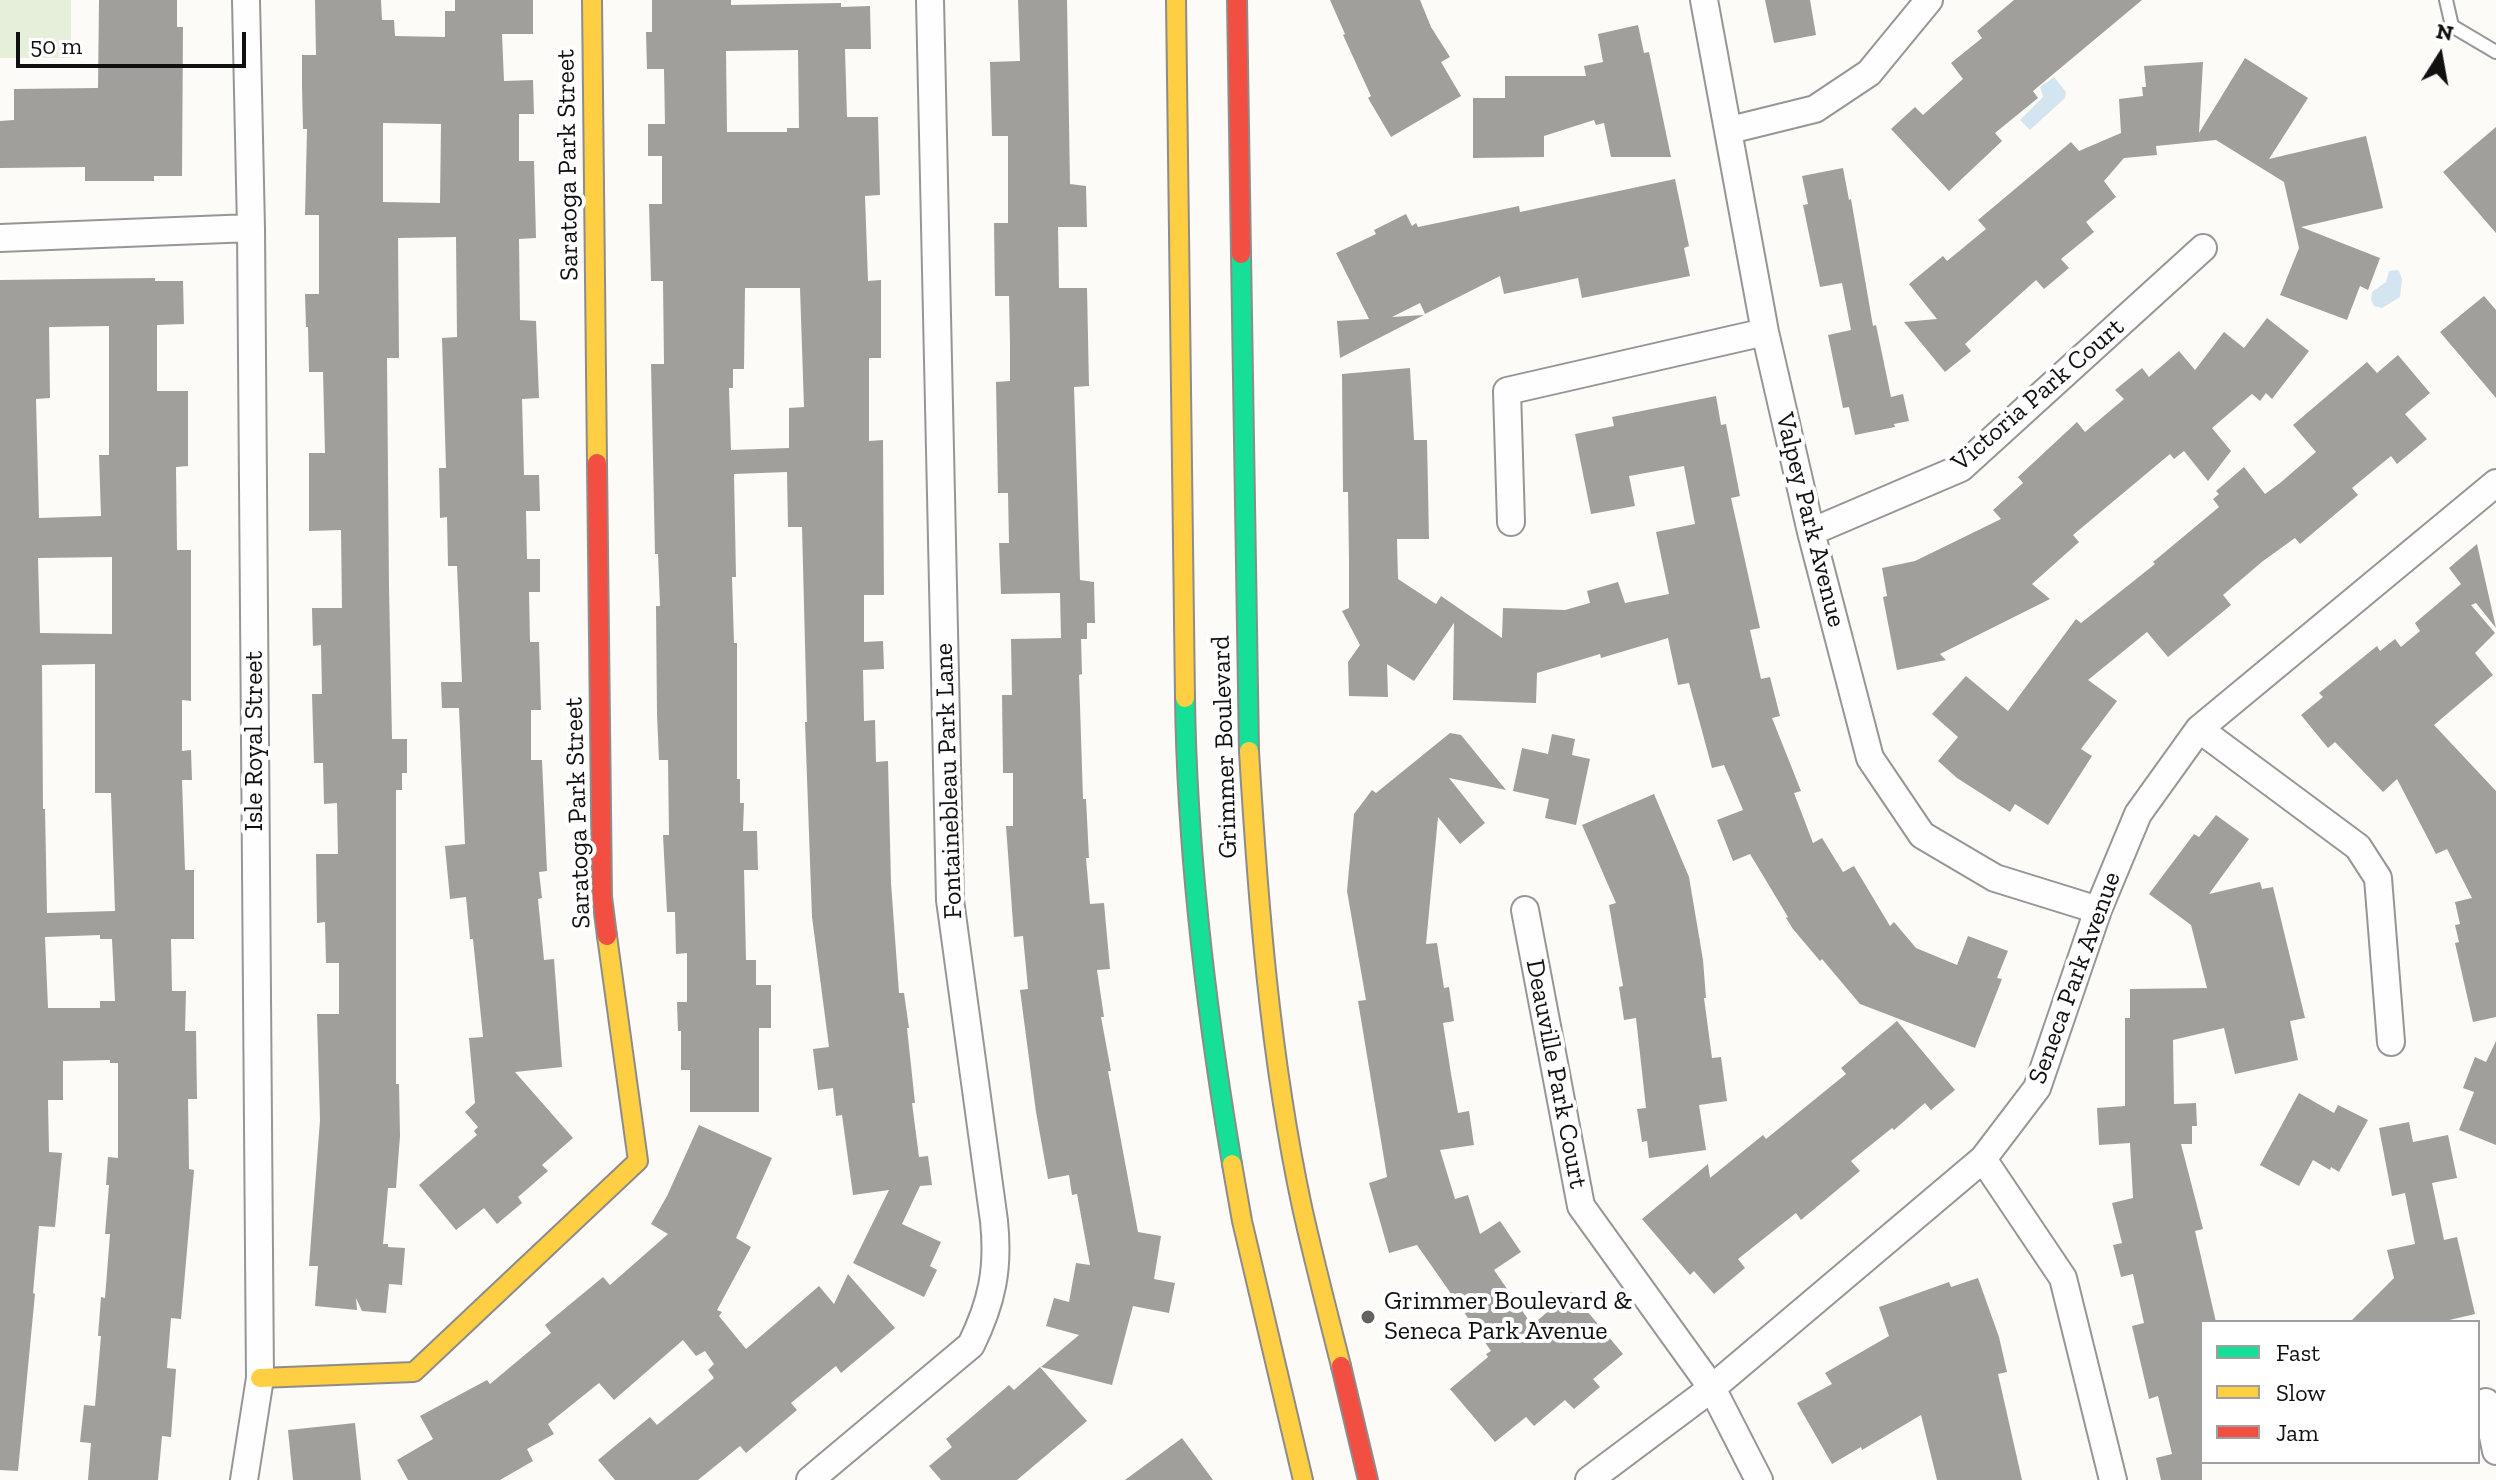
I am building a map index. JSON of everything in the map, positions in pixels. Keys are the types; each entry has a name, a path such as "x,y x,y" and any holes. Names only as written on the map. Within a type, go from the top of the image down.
{"main road":[{"name":"Saratoga Park Street","path":"260,1378 414,1372 638,1161 602,897 592,0"},
{"name":"Grimmer Boulevard","path":"1176,0 1185,724 1195,899 1217,1076 1242,1221 1303,1480"},
{"name":"Grimmer Boulevard","path":"1237,0 1247,713 1257,890 1278,1065 1302,1206 1368,1480"}],"street":[{"name":"Isle Royal Street","path":"244,1480 260,1378 251,228 246,0"},
{"name":"Fontainebleau Park Lane","path":"810,1480 971,1345 986,1314 995,1278 994,1221 950,900 930,0"},
{"name":"Valpey Park Avenue","path":"1704,0 1765,332 1811,532 1870,758 1922,835 1995,878 2098,910"},
{"path":"1730,130 1815,109 1869,73 1929,0"},
{"path":"0,238 251,228"},
{"name":"Victoria Park Court","path":"1811,532 1961,468 2203,248"},
{"path":"1511,522 1507,391 1765,332"},
{"name":"Seneca Park Avenue","path":"1589,1480 1712,1388 1983,1159 2037,1088 2098,910 2138,814 2199,729 2496,483"},
{"path":"2199,729 2358,847 2378,878 2391,1042"},
{"name":"Deauville Park Court","path":"1525,910 1581,1206 1712,1388 1759,1480"},
{"path":"1983,1159 2063,1278 2113,1480"},
{"path":"2486,1402 2496,1451"}],"lane":[{"path":"2446,0 2452,26 2496,52"}],"green space":[{"path":"0,0 71,0 71,58 0,58"}],"water":[{"path":"2054,77 2066,92 2065,98 2030,130 2020,120 2043,97 2040,87"},
{"path":"2396,270 2402,279 2400,297 2382,308 2374,306 2372,292 2386,282 2389,271"}],"building":[{"path":"99,0 177,0 177,27 183,27 182,176 154,176 154,181 85,181 85,167 0,168 0,121 14,120 14,89 98,88"},
{"path":"315,0 381,0 382,20 394,20 395,36 445,37 445,11 455,11 455,0 533,0 533,34 502,34 504,81 533,80 534,114 519,114 519,161 534,161 536,238 519,239 520,320 536,321 539,398 522,399 524,475 539,475 540,511 526,511 527,559 540,559 540,592 529,592 530,642 539,642 541,710 531,710 531,760 542,760 547,871 539,872 542,898 538,899 544,960 554,959 562,1067 515,1072 573,1138 542,1165 548,1171 518,1197 522,1203 497,1224 484,1208 456,1230 419,1185 477,1135 474,1131 478,1127 465,1112 475,1103 469,1038 483,1037 466,897 450,899 445,846 465,844 459,708 442,708 441,682 462,682 457,566 448,566 447,517 440,518 439,468 446,468 442,338 457,337 456,237 398,238 399,358 387,358 389,587 392,739 407,739 407,773 402,773 402,790 396,790 396,1084 399,1084 400,1136 396,1188 388,1188 383,1244 405,1248 402,1285 389,1284 386,1313 362,1311 356,1298 357,1310 315,1306 318,1266 309,1266 320,1120 317,1014 339,1014 339,963 326,963 325,922 317,923 316,854 338,854 337,803 324,804 323,763 314,763 312,694 322,694 321,645 313,646 312,608 342,608 341,530 309,531 309,453 325,453 323,372 309,372 305,294 319,294 319,215 305,215 307,129 303,129 302,55 316,55","holes":["383,123 441,124 440,203 383,202"]},
{"path":"652,0 731,0 731,5 841,3 841,7 870,6 871,49 845,49 847,117 878,117 880,195 865,196 868,281 881,280 881,358 869,358 869,441 883,440 884,595 864,595 864,642 883,641 884,669 863,670 864,721 875,720 876,762 888,761 891,883 899,993 904,993 909,1028 915,1103 912,1103 919,1157 928,1156 932,1185 920,1186 902,1224 941,1242 930,1266 937,1270 924,1297 853,1263 889,1190 853,1195 842,1115 836,1116 833,1088 818,1090 813,1049 829,1047 812,917 802,527 788,527 787,472 734,474 736,577 732,577 734,643 737,643 737,779 740,779 740,803 744,803 743,831 757,831 758,870 744,870 746,960 756,960 756,985 771,985 771,1028 759,1028 759,1112 690,1112 690,1070 681,1070 677,1002 687,1002 687,953 676,954 675,912 667,912 663,835 669,835 668,760 659,760 657,714 656,606 660,606 658,554 655,554 651,364 664,364 663,281 651,281 649,204 662,204 662,156 648,156 648,124 665,124 664,69 647,69 646,32 652,32","holes":["798,50 799,128 787,128 787,132 727,132 726,51","745,288 800,288 804,407 789,408 789,448 731,450 729,388 733,388 733,369 744,369"]},
{"path":"1018,0 1067,0 1070,184 1086,186 1087,227 1058,227 1059,288 1087,288 1089,386 1074,387 1080,580 1094,582 1095,623 1087,623 1087,639 1081,639 1082,674 1079,675 1083,799 1086,799 1089,858 1086,858 1090,904 1104,903 1110,969 1097,970 1104,1017 1101,1017 1138,1232 1161,1236 1154,1279 1175,1283 1169,1313 1133,1306 1112,1385 1041,1367 1079,1335 1046,1326 1054,1298 1069,1302 1076,1263 1090,1265 1077,1194 1072,1195 1069,1175 1048,1179 1020,990 1028,989 1023,936 1014,937 1006,826 1013,826 1013,773 1003,773 1002,695 1012,695 1011,639 1061,638 1060,593 1001,594 999,543 1009,543 1008,493 998,493 996,382 1010,381 1010,343 1009,296 995,296 994,223 1008,223 1008,136 992,136 990,62 1020,61"},
{"path":"1330,0 1420,0 1431,27 1450,57 1441,62 1461,96 1391,137 1368,98 1371,96"},
{"path":"1765,0 1810,0 1816,35 1774,43"},
{"path":"2014,0 2142,0 2033,91 2038,98 1995,133 2002,141 1949,191 1891,129 1915,107 1923,115 1963,79 1951,63 1982,38 1977,31"},
{"path":"1638,25 1644,53 1649,52 1671,157 1611,157 1604,123 1596,125 1594,120 1544,136 1544,157 1473,158 1473,98 1505,98 1505,76 1586,76 1584,66 1603,62 1598,34"},
{"path":"2245,58 2308,98 2269,159 2366,136 2383,208 2301,227 2380,258 2368,290 2360,286 2347,320 2280,295 2299,248 2284,182 2216,140 2156,146 2157,155 2124,158 2104,181 2116,197 2086,222 2094,232 2061,259 2069,268 2044,289 2036,280 1965,344 1971,351 1945,372 1904,322 1937,319 1909,284 1943,256 1947,261 1986,229 1978,220 2071,142 2079,151 2121,133 2119,99 2143,96 2142,87 2146,87 2144,66 2203,62 2199,133"},
{"path":"2496,127 2496,233 2443,172"},
{"path":"1843,168 1873,326 1876,325 1891,397 1903,394 1909,421 1855,435 1849,407 1843,408 1828,335 1851,330 1842,283 1820,287 1803,205 1808,204 1802,176"},
{"path":"1675,179 1689,246 1684,248 1690,276 1582,298 1578,278 1504,294 1500,276 1425,314 1420,303 1392,317 1424,315 1340,358 1337,321 1369,319 1336,253 1376,234 1374,230 1406,214 1412,226 1416,223 1418,227 1519,206 1520,212"},
{"path":"155,278 155,281 183,281 184,324 157,325 157,391 188,391 188,466 176,467 177,550 191,550 191,701 182,700 182,751 191,750 192,780 182,780 185,870 194,870 194,939 171,939 172,991 186,991 185,1031 196,1031 197,1099 188,1099 189,1169 194,1170 181,1319 171,1318 167,1368 176,1369 171,1437 162,1436 158,1480 88,1480 91,1443 80,1442 84,1405 95,1406 101,1297 105,1298 110,1234 105,1234 108,1157 118,1158 118,1063 110,1063 110,1060 63,1061 63,1100 48,1100 49,1152 62,1153 55,1227 39,1226 18,1471 0,1470 0,280","holes":["109,326 109,455 99,455 101,516 39,518 36,399 50,398 49,327","112,557 112,634 40,633 38,558","95,664 95,793 111,793 115,911 47,913 42,665","100,935 100,939 112,939 115,1001 100,1001 100,1008 48,1008 45,937"]},
{"path":"2484,296 2496,310 2496,398 2440,332"},
{"path":"2267,318 2309,351 2272,399 2266,393 2260,401 2252,394 2212,428 2231,451 2208,481 2184,451 2174,459 2170,454 2073,535 2079,542 2032,584 2050,599 1940,654 1946,660 1897,670 1883,597 1887,596 1882,568 1915,561 2001,519 1993,510 2023,483 2018,477 2077,422 2085,432 2124,399 2115,390 2142,368 2149,377 2179,351 2195,370 2224,332 2244,348"},
{"path":"2398,355 2430,393 2405,414 2427,439 2397,464 2391,456 2352,488 2358,495 2300,544 2295,538 2263,561 2223,595 2231,605 2168,657 2147,632 2088,680 2117,701 2081,749 2092,756 2048,825 2015,804 2010,812 1957,778 1938,761 1958,737 1932,714 1966,676 2008,711 2076,619 2081,623 2155,564 2153,562 2219,507 2213,499 2219,494 2216,491 2244,467 2265,494 2280,483 2316,452 2293,425 2367,362 2377,373"},
{"path":"1410,368 1414,440 1427,440 1429,539 1397,539 1398,579 1436,604 1441,596 1502,638 1503,608 1565,610 1590,603 1587,591 1618,582 1625,603 1669,594 1656,532 1695,524 1684,466 1629,476 1635,506 1591,514 1575,434 1614,426 1612,417 1716,396 1721,425 1726,424 1740,496 1731,498 1760,628 1750,630 1761,679 1770,677 1780,716 1772,718 1801,791 1794,793 1813,843 1822,838 1843,872 1854,866 1890,926 1894,922 1916,948 1957,965 1968,936 2008,951 1997,978 2002,979 1975,1048 1860,1004 1793,929 1750,854 1733,861 1717,820 1743,810 1724,765 1712,768 1689,683 1678,685 1668,638 1537,673 1536,703 1453,700 1454,623 1414,681 1387,664 1388,697 1349,696 1348,662 1360,645 1342,611 1349,608 1349,560 1348,492 1343,492 1342,374"},
{"path":"2477,544 2496,628 2476,603 2471,605 2495,633 2475,653 2493,675 2434,725 2496,791 2496,1017 2473,1022 2455,943 2459,942 2455,925 2460,924 2455,902 2472,898 2447,849 2436,854 2397,779 2383,792 2335,742 2328,748 2301,715 2323,697 2319,693 2377,646 2380,651 2395,639 2401,647 2420,631 2415,623 2461,584 2449,568"},
{"path":"1450,733 1461,735 1506,790 1449,778 1485,823 1460,844 1438,817 1426,944 1437,943 1444,988 1449,987 1454,1021 1443,1023 1451,1074 1458,1113 1469,1111 1474,1145 1440,1150 1455,1199 1468,1195 1480,1234 1500,1221 1521,1252 1494,1270 1532,1325 1571,1292 1623,1354 1593,1379 1600,1387 1574,1409 1565,1400 1534,1426 1526,1417 1495,1442 1450,1389 1491,1351 1417,1245 1389,1253 1369,1183 1387,1177 1358,1001 1366,1000 1347,891 1354,814 1372,790 1376,793"},
{"path":"1552,734 1575,739 1572,755 1590,759 1576,825 1545,818 1549,799 1513,791 1522,748 1548,754"},
{"path":"1654,794 1689,877 1703,960 1704,998 1712,1058 1721,1057 1727,1101 1699,1105 1706,1150 1649,1158 1647,1141 1642,1142 1637,1109 1646,1108 1636,1018 1624,1020 1619,987 1623,986 1609,905 1616,903 1582,825"},
{"path":"2216,815 2249,839 2209,894 2260,882 2262,889 2273,887 2305,1018 2290,1021 2298,1060 2235,1074 2224,1028 2173,1040 2174,1104 2196,1103 2197,1126 2192,1126 2192,1144 2181,1144 2203,1229 2195,1231 2216,1320 2200,1320 2202,1480 2161,1480 2156,1458 2172,1454 2158,1396 2149,1399 2132,1326 2144,1323 2133,1274 2121,1277 2113,1245 2122,1243 2112,1203 2133,1198 2130,1143 2099,1145 2097,1108 2125,1106 2125,1018 2130,1018 2130,989 2207,988 2191,925 2149,894 2194,834 2199,837"},
{"path":"1897,1021 1955,1090 1931,1110 1925,1103 1851,1161 1860,1171 1801,1220 1796,1213 1738,1259 1745,1268 1714,1294 1694,1271 1690,1275 1642,1219 1708,1164 1710,1178 1763,1135 1766,1139 1846,1074 1841,1068"},
{"path":"2496,1041 2496,1145 2459,1130 2474,1092 2463,1088 2475,1057 2486,1062"},
{"path":"2299,1093 2334,1113 2338,1105 2368,1120 2339,1172 2313,1160 2299,1186 2260,1165"},
{"path":"2409,1122 2413,1142 2448,1135 2457,1178 2432,1183 2444,1240 2457,1237 2475,1314 2450,1320 2352,1320 2394,1278 2387,1250 2415,1244 2405,1193 2392,1196 2379,1128"},
{"path":"699,1125 772,1158 736,1238 751,1247 717,1310 722,1312 719,1316 746,1349 819,1286 834,1304 848,1274 895,1328 841,1373 836,1366 791,1403 797,1410 746,1453 740,1446 698,1480 615,1480 598,1460 650,1417 657,1425 714,1378 708,1370 714,1364 705,1351 696,1356 683,1340 614,1400 599,1383 548,1424 554,1434 527,1449 533,1461 500,1480 408,1480 397,1460 433,1439 420,1416 487,1380 490,1384 551,1333 545,1325 603,1277 610,1285 668,1234 651,1224"},
{"path":"1978,1278 1999,1337 2007,1372 1998,1374 2022,1480 1937,1480 1921,1415 1832,1464 1797,1403 1832,1384 1825,1373 1889,1336 1879,1307 1949,1282 1951,1287"},
{"path":"1040,1367 1087,1421 1017,1480 941,1480 929,1466 952,1447 946,1439 1009,1385 1014,1390"},
{"path":"355,1423 361,1480 293,1480 288,1430"},
{"path":"1182,1438 1213,1480 1125,1480"}],"traffic: fast":[{"path":"1241,254 1249,751"},
{"path":"1185,698 1194,873 1214,1048 1232,1164"}],"traffic: slow":[{"path":"592,0 597,463"},
{"path":"1176,0 1185,698"},
{"path":"1249,751 1261,923 1281,1094 1302,1207 1341,1366"},
{"path":"260,1378 414,1372 638,1161 607,936"},
{"path":"1232,1164 1242,1221 1303,1480"}],"traffic: jam":[{"path":"1237,0 1241,254"},
{"path":"597,463 602,897 607,936"},
{"path":"1341,1366 1368,1480"}],"place":[{"name":"Grimmer Boulevard & Seneca Park Avenue","path":"1368,1317"}]}
